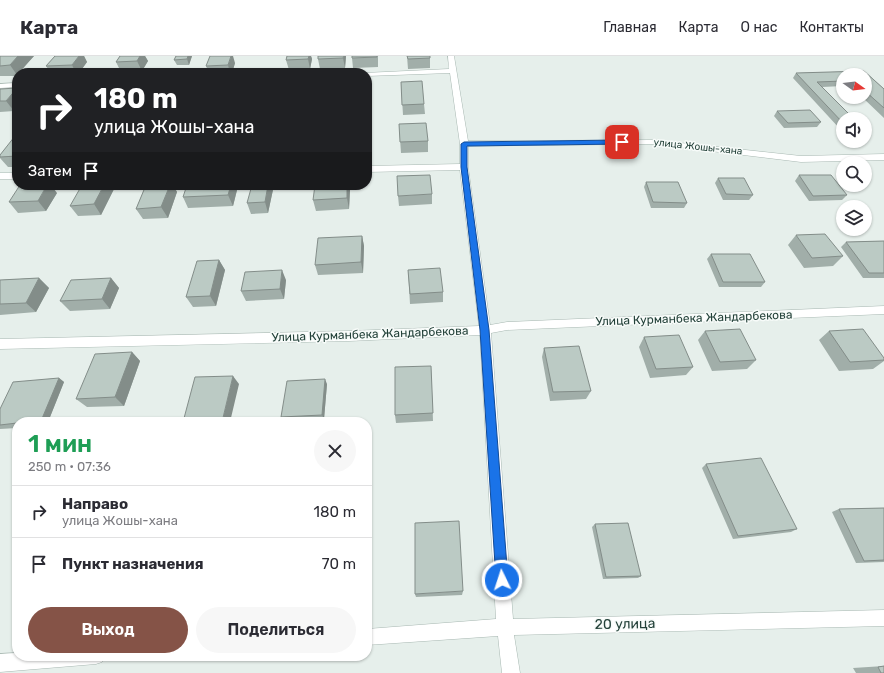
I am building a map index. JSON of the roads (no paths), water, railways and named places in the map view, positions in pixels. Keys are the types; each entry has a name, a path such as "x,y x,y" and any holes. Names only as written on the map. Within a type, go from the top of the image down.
{"street":[{"path":"451,56 464,144 464,167 485,330 505,627 511,673"},
{"path":"372,74 453,71"},
{"path":"0,86 12,85"},
{"name":"улица Жошы-хана","path":"464,144 653,142 801,159 884,157"},
{"path":"372,169 464,167"},
{"path":"0,176 12,176"},
{"name":"Улица Курманбека Жандарбекова","path":"0,344 349,336 485,330 514,326 884,310"},
{"name":"20 улица","path":"372,637 505,627 884,618"},
{"path":"0,663 27,661"}]}
